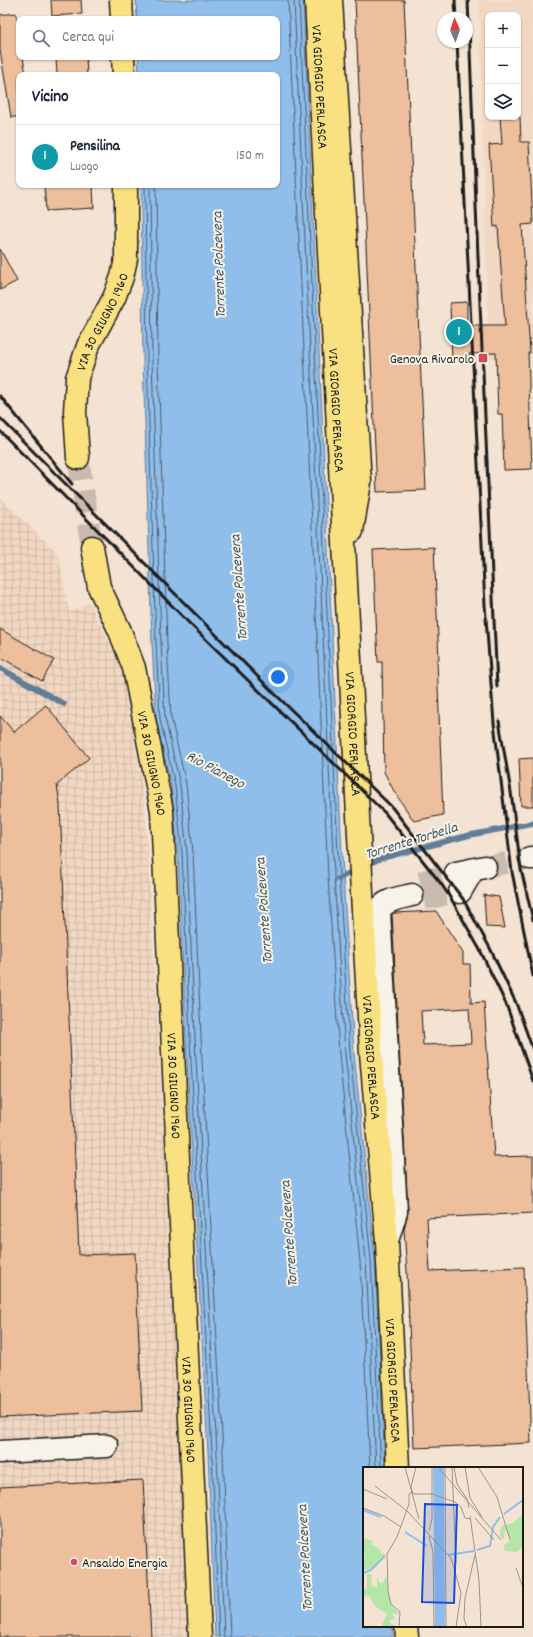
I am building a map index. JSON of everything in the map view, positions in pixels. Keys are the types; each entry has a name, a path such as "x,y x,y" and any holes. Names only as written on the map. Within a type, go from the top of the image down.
{"main road":[{"path":"121,0 122,16"},
{"name":"VIA GIORGIO PERLASCA","path":"316,0 362,893 371,1053 387,1242 398,1467"},
{"path":"331,0 360,482 345,574"},
{"path":"123,60 124,72"},
{"name":"VIA 30 GIUGNO 1960","path":"78,458 75,412 76,378 88,346 114,298 122,277 126,259 126,188"},
{"name":"VIA 30 GIUGNO 1960","path":"92,547 99,587 120,631 134,668 162,811 200,1637"},
{"path":"406,1627 407,1637"}],"street":[{"path":"387,1242 396,1212 380,911 382,906 389,901 419,892"},
{"path":"0,1452 107,1446"}],"shaded area":[{"path":"479,0 533,0 533,354 489,358"},
{"name":"Ansaldo Energia","path":"0,498 58,553 69,612 89,603 123,668 145,805 170,1249 188,1637 0,1637"}],"water":[{"name":"Torrente Polcevera","path":"136,0 303,0 343,876 354,1053 375,1259 385,1467 363,1467 363,1627 392,1627 393,1637 215,1637 208,1453 187,1060 178,853 171,786 156,719 152,643 143,360 141,188 280,188 280,72 139,72 138,60 280,60 280,16 137,16"}],"building":[{"path":"51,0 81,0 82,14 52,16"},
{"path":"355,0 404,0 426,490 377,492"},
{"path":"16,13 16,60 24,60 26,72 16,72 16,117 11,117 0,50 0,15"},
{"path":"56,60 86,60 87,72 57,72"},
{"path":"500,120 520,120 521,142 529,142 533,224 522,225 530,353 528,353 532,469 504,470 502,414 498,414 496,353 469,354 469,360 452,361 450,303 467,302 467,326 505,326 498,226 494,227 489,145 502,144"},
{"path":"44,188 93,188 94,208 46,211"},
{"path":"0,249 17,281 0,290"},
{"path":"434,547 439,660 437,660 443,815 414,821 395,793 384,772 382,662 378,662 373,550"},
{"path":"0,629 54,660 42,681 0,657"},
{"path":"46,705 89,758 57,785 60,805 79,1255 135,1253 142,1411 0,1417 0,716 14,732"},
{"path":"533,758 533,806 521,806 519,759"},
{"path":"484,895 499,897 505,928 486,927"},
{"path":"436,911 463,953 463,964 470,964 471,1003 484,1002 494,1157 533,1156 533,1213 427,1218 430,1271 524,1267 531,1443 414,1448 404,1230 408,1211 392,914","holes":["469,1008 471,1043 423,1045 421,1011"]},
{"name":"Ansaldo Energia","path":"143,1480 151,1637 0,1637 0,1487"}],"waterway":[{"name":"Rio Pianego","path":"0,668 64,704"},
{"name":"Torrente Torbella","path":"365,866 379,859 470,835 533,823"},
{"name":"Torrente Torbella","path":"338,879 355,870"}],"tunnel":[{"path":"78,458 92,547"},
{"path":"485,867 530,858"},
{"path":"420,882 456,873"},
{"path":"424,899 460,892"}],"railway":[{"path":"455,0 456,12"},
{"path":"468,0 497,687"},
{"path":"457,48 485,605 494,723 512,872 533,976"},
{"path":"0,396 72,484"},
{"path":"0,418 276,695 391,806 463,899 490,948 516,1003 533,1050"},
{"path":"0,431 190,624 385,813 442,885 480,950 506,1004 533,1081"},
{"path":"499,721 511,792 521,869 533,920"}],"place":[{"name":"Pensilina","path":"459,332"},
{"name":"Genova Rivarolo","path":"483,358"},
{"name":"Ansaldo Energia","path":"74,1562"}]}
